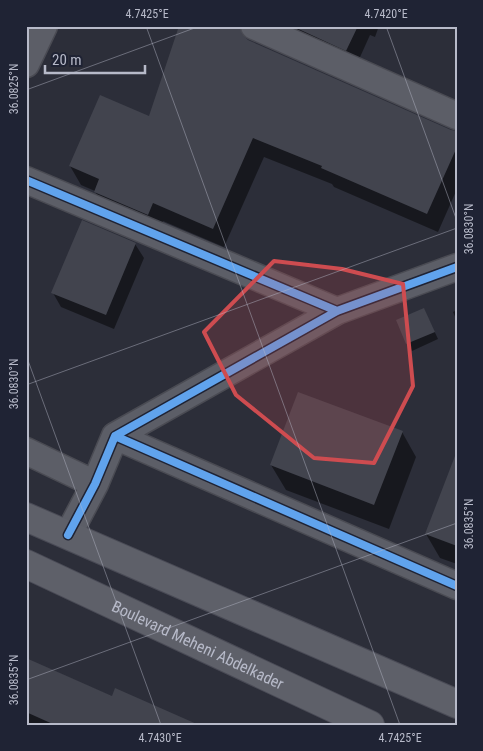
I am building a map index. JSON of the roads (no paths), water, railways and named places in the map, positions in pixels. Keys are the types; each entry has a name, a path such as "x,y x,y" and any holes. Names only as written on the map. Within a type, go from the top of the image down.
{"main road":[{"path":"26,516 457,704"},
{"name":"Boulevard Meheni Abdelkader","path":"26,564 370,725"}],"street":[{"path":"26,64 44,26"},
{"path":"254,26 457,116"},
{"path":"26,180 337,311"},
{"path":"68,535 95,484 115,436 337,311 457,268"},
{"path":"115,436 457,586"},
{"path":"26,451 95,484"}]}
